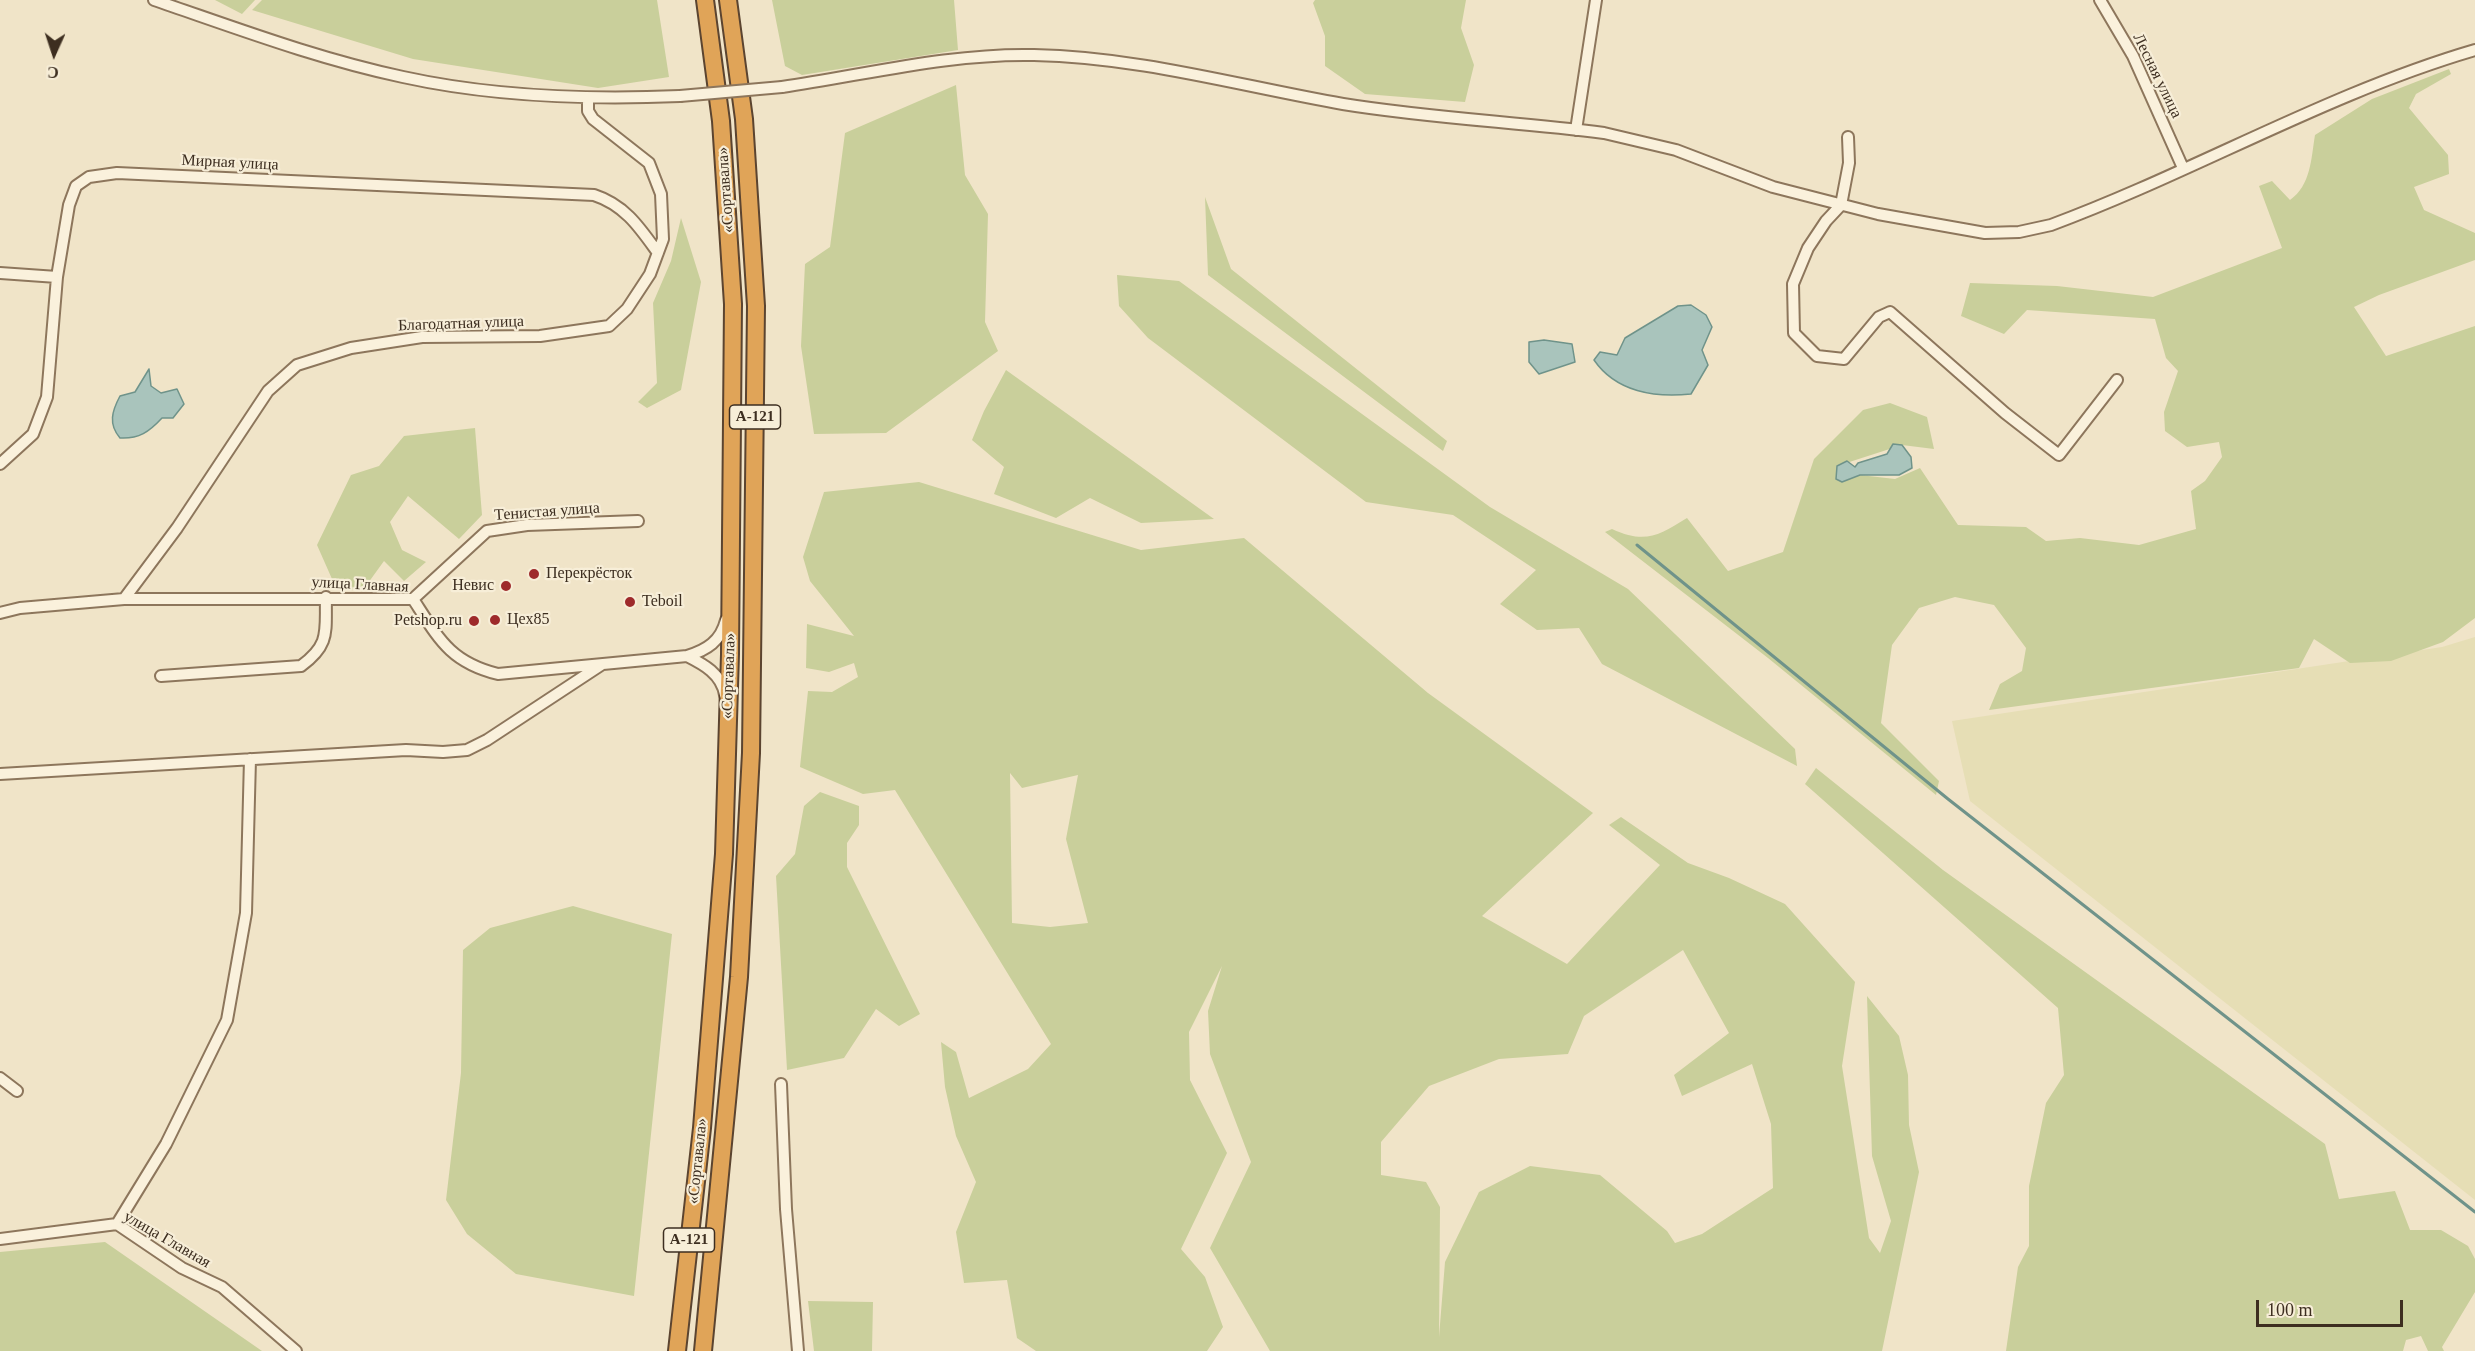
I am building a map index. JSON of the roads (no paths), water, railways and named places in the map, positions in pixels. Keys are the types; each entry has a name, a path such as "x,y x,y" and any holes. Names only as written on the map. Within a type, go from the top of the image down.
{"highway":[{"name":"«Сортавала»","path":"677,1351 703,1117 724,854 731,593 733,304 721,121 705,0"},
{"name":"«Сортавала»","path":"703,1351 738,976 751,753 756,306 744,119 728,0"}],"street":[{"path":"154,0 318,55 403,77 534,96 588,98 680,96 782,87 994,55 1074,57 1156,66 1344,104 1576,130 1641,140 1676,150 1773,188 1949,228 1985,233 2019,232 2051,225 2078,215 2350,96 2475,50"},
{"path":"1576,130 1596,0"},
{"name":"Лесная улица","path":"2100,0 2133,56 2184,168"},
{"name":"Благодатная улица","path":"124,599 177,528 268,391 297,365 351,348 422,337 540,336 609,326 627,309 650,274 663,239 661,194 649,163 593,119 588,111 588,98"},
{"path":"1848,137 1848,163 1841,205 1826,221 1808,248 1793,284 1794,333 1817,356 1844,359 1879,316 1890,312 2005,413 2059,455 2117,380"},
{"name":"Мирная улица","path":"0,464 33,434 47,397 57,277 69,205 76,186 89,177 117,173 594,195 612,201 628,214 658,253"},
{"path":"0,273 57,277"},
{"name":"Тенистая улица","path":"412,599 487,531 527,525 638,521"},
{"path":"687,656 704,651 717,640 725,626 731,593"},
{"path":"161,676 301,666 316,654 325,639 326,597"},
{"name":"улица Главная","path":"0,613 20,608 124,599 326,597 412,599 442,644 472,668 498,674 687,656"},
{"path":"687,656 706,665 719,679 724,690 728,725"},
{"path":"0,774 406,750 467,750 487,741 603,664"},
{"path":"117,1224 166,1144 227,1020 246,913 250,759"},
{"path":"0,1078 17,1091"},
{"path":"780,1084 786,1209 798,1351"},
{"name":"улица Главная","path":"0,1239 117,1224 182,1268 222,1287 296,1351"}],"water":[{"path":"1691,305 1706,315 1712,327 1702,350 1708,365 1691,394 1664,395 1637,391 1613,379 1594,360 1600,352 1617,355 1625,338 1678,306"},
{"path":"1544,340 1572,344 1575,362 1539,374 1529,362 1529,342"},
{"path":"149,369 151,386 161,393 177,389 184,404 173,418 162,418 148,431 138,436 120,438 114,428 112,417 115,407 120,396 135,392"},
{"path":"1893,444 1902,445 1911,457 1912,468 1899,475 1860,475 1842,482 1836,479 1837,466 1847,461 1855,467 1858,463 1887,454"}],"waterway":[{"path":"1637,545 1948,799 2475,1212"}],"place":[{"name":"Перекрёсток","path":"534,574"},
{"name":"Невис","path":"506,586"},
{"name":"Teboil","path":"630,602"},
{"name":"Цех85","path":"495,620"},
{"name":"Petshop.ru","path":"474,621"}]}
